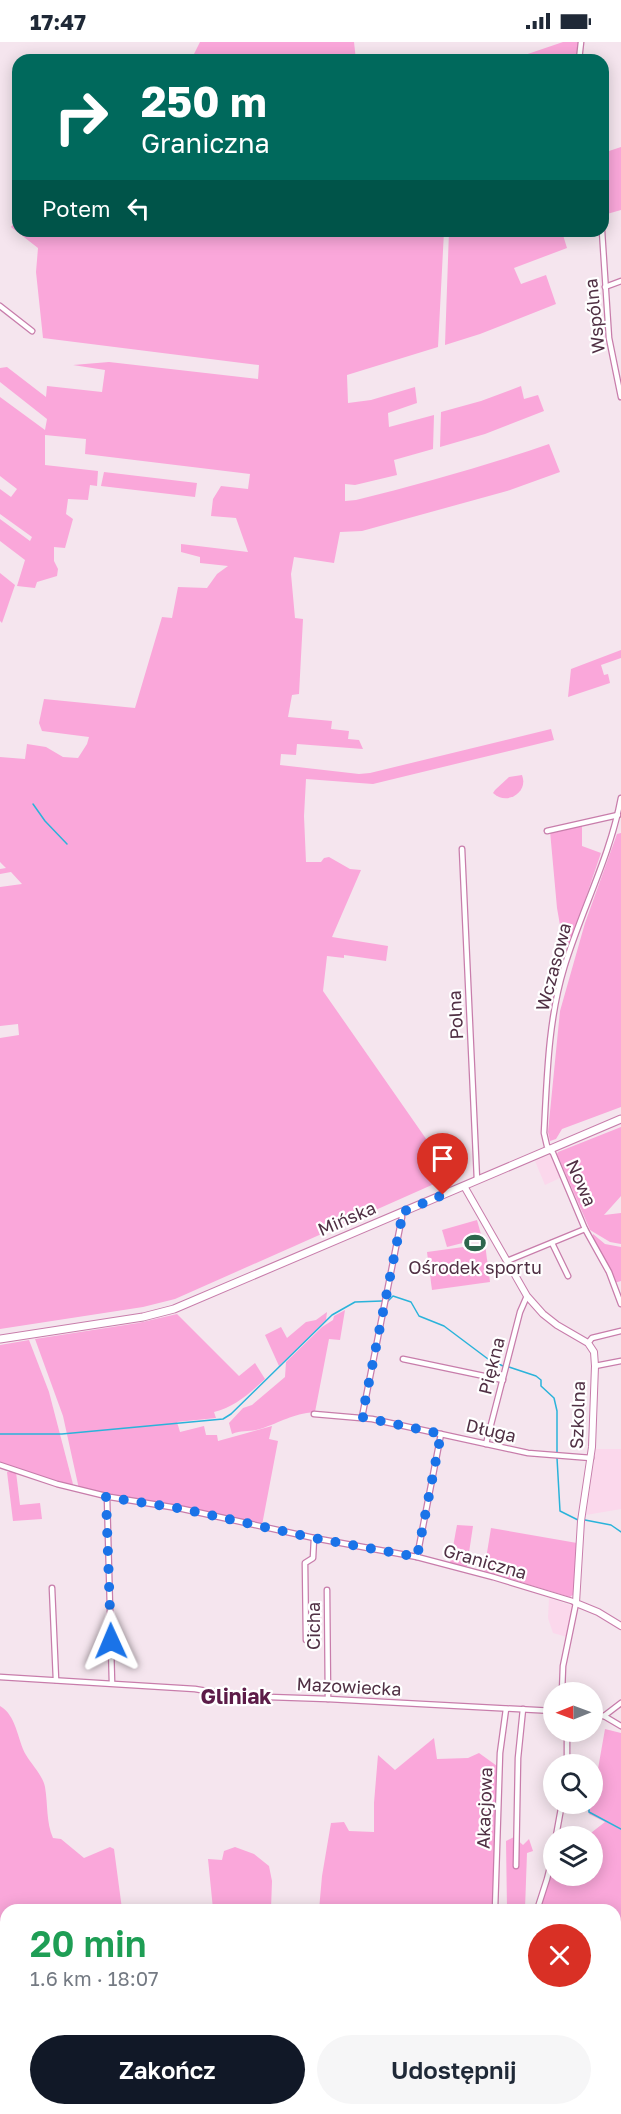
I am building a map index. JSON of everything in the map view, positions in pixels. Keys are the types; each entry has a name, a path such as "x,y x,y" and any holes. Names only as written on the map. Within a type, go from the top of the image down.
{"main road":[{"name":"Mińska","path":"0,1339 150,1315 179,1307 621,1119"}],"street":[{"name":"Wspólna","path":"602,237 609,344 621,397"},
{"path":"606,287 621,281"},
{"path":"0,306 32,331"},
{"path":"547,831 619,812 621,798"},
{"name":"Wczasowa","path":"549,1149 544,1133 549,1053 555,1004 564,968 619,812"},
{"name":"Polna","path":"462,849 477,1180"},
{"name":"Nowa","path":"507,1261 585,1229 565,1179 549,1149"},
{"path":"464,1186 527,1296 543,1314 557,1326 588,1343 592,1338 621,1331"},
{"path":"362,1417 402,1217 400,1213"},
{"path":"585,1229 609,1272 621,1304"},
{"path":"552,1243 568,1276"},
{"name":"Piękna","path":"486,1444 522,1306 527,1296"},
{"name":"Szkolna","path":"562,1682 563,1666 576,1603 581,1521 591,1458 595,1366 594,1352 588,1343"},
{"path":"403,1359 502,1380"},
{"path":"595,1366 621,1362"},
{"name":"Długa","path":"314,1414 362,1417 528,1454 591,1458"},
{"path":"417,1557 441,1434"},
{"name":"Graniczna","path":"0,1466 106,1497 183,1509 314,1538 417,1557 493,1577 576,1603"},
{"path":"0,1471 10,1468"},
{"path":"106,1497 112,1683"},
{"path":"306,1640 305,1563 313,1558 314,1538"},
{"path":"52,1588 56,1680"},
{"name":"Cicha","path":"327,1590 328,1699"},
{"path":"576,1603 598,1612 621,1626"},
{"name":"Mazowiecka","path":"0,1677 195,1689 236,1696 543,1710"},
{"path":"621,1703 604,1716 621,1726"},
{"name":"Akacjowa","path":"495,1904 500,1753 506,1708"},
{"path":"516,1866 518,1758 523,1709"},
{"path":"539,1904 545,1886"}],"shaded area":[{"path":"200,42 354,42 355,54 194,54"},
{"path":"563,42 578,42 577,54 528,54"},
{"path":"621,147 621,210 609,213 609,151"},
{"path":"24,237 444,237 438,347 347,375 348,403 371,400 415,387 417,403 388,413 389,427 434,415 433,449 394,460 397,475 355,485 345,484 345,501 429,481 549,444 560,472 507,491 362,531 340,532 334,563 294,557 291,574 295,618 303,619 299,694 292,695 288,717 332,721 331,729 349,731 348,739 359,740 363,749 297,744 296,755 281,754 280,765 359,774 370,773 551,729 554,740 373,784 306,779 304,816 306,862 321,862 324,858 329,857 350,869 361,870 332,937 388,946 386,961 344,955 344,958 327,956 323,991 452,1176 175,1299 143,1307 0,1329 0,1038 19,1035 18,1024 0,1026 0,887 22,884 11,872 0,874 0,869 6,868 0,862 0,757 25,759 27,744 46,747 63,757 78,758 89,737 42,731 39,723 44,699 135,708 162,617 172,618 178,587 207,588 217,574 228,566 200,563 200,557 181,552 181,544 248,552 236,518 211,516 213,499 221,486 248,489 250,474 85,454 86,439 45,435 45,465 98,471 97,486 90,485 88,500 68,499 66,514 73,519 65,548 54,547 57,576 37,582 35,588 17,586 25,560 0,541 0,519 30,541 32,537 0,514 0,489 11,497 17,489 0,476 0,397 45,430 47,419 0,382 0,368 7,367 46,397 47,386 102,392 105,370 73,365 109,362 258,379 259,365 43,338 36,272 38,248"},
{"path":"449,237 564,237 567,248 514,268 521,284 546,275 556,304 480,334 445,345"},
{"path":"521,386 524,399 538,395 544,411 485,434 440,447 441,412 481,401"},
{"path":"104,472 197,483 195,497 101,486"},
{"path":"0,573 15,585 2,623 0,621"},
{"path":"621,650 621,658 601,665 604,675 608,674 610,683 568,697 571,669"},
{"path":"522,775 522,787 515,796 504,798 493,793 509,777"},
{"path":"582,825 582,846 601,853 570,944 563,942 557,908 550,831"},
{"path":"621,833 621,1107 562,1129 556,1139 550,1141 548,1132 560,1011 585,923 617,834"},
{"path":"621,1127 621,1196 604,1215 621,1213 621,1244 610,1242 590,1230 557,1154"},
{"path":"550,1155 560,1178 545,1185 535,1161"},
{"path":"477,1220 482,1238 447,1247 442,1230"},
{"path":"593,1234 605,1244 621,1247 621,1281 614,1283 592,1238"},
{"path":"485,1244 490,1282 432,1290 427,1252"},
{"path":"345,1310 340,1340 329,1339 315,1412 293,1416 257,1430 232,1434 229,1423 243,1408 252,1405 285,1377 286,1362 322,1327 333,1320 334,1316"},
{"path":"327,1312 326,1320 279,1366 265,1335 281,1327 287,1338 306,1322 316,1320"},
{"path":"177,1314 239,1376 255,1363 265,1379 235,1403 214,1412 216,1418 177,1422 180,1432 204,1426 206,1435 217,1435 218,1441 272,1426 269,1439 278,1441 262,1525 182,1506 79,1489 63,1416 35,1339 138,1323"},
{"path":"29,1340 49,1392 74,1488 0,1464 0,1345"},
{"path":"596,1449 621,1449 621,1509 586,1515"},
{"path":"7,1472 16,1472 20,1505 40,1503 42,1519 13,1521"},
{"path":"457,1525 473,1526 465,1567 450,1563"},
{"path":"491,1528 577,1543 574,1594 570,1597 484,1571"},
{"path":"549,1598 573,1606 567,1637 553,1633 548,1618"},
{"path":"0,1706 10,1716 26,1755 44,1783 49,1826 53,1838 61,1839 84,1858 110,1847 114,1849 121,1904 0,1904"},
{"path":"605,1729 621,1733 621,1904 542,1904 546,1886 603,1886 603,1826 600,1826 605,1822 589,1814 603,1814 603,1754 601,1754"},
{"path":"434,1738 437,1759 468,1758 479,1753 497,1766 495,1854 498,1904 320,1904 331,1823 344,1822 349,1831 374,1832 378,1755 395,1770"},
{"path":"514,1837 523,1845 529,1839 533,1851 527,1853 525,1904 507,1904 506,1841"},
{"path":"235,1847 254,1854 269,1866 272,1881 271,1904 212,1904 208,1859 222,1860 224,1851"}],"waterway":[{"path":"33,804 45,821 67,844"},
{"path":"387,1302 393,1296 411,1302 419,1316 444,1326 488,1359 503,1366"},
{"path":"0,1434 62,1434 223,1419 231,1414 332,1315 355,1302 382,1301"},
{"path":"509,1367 536,1376 541,1380 541,1386 554,1398 557,1411 557,1452"},
{"path":"557,1458 560,1511 578,1520"},
{"path":"585,1520 611,1525 621,1532"},
{"path":"593,1814 621,1829"}],"place":[{"name":"Ośrodek sportu","path":"475,1243"}],"district":[{"name":"Gliniak","path":"236,1697"}],"route":[{"path":"111,1641 106,1497 183,1509 314,1538 417,1557 441,1434 362,1417 402,1217 400,1213 443,1195"}]}
